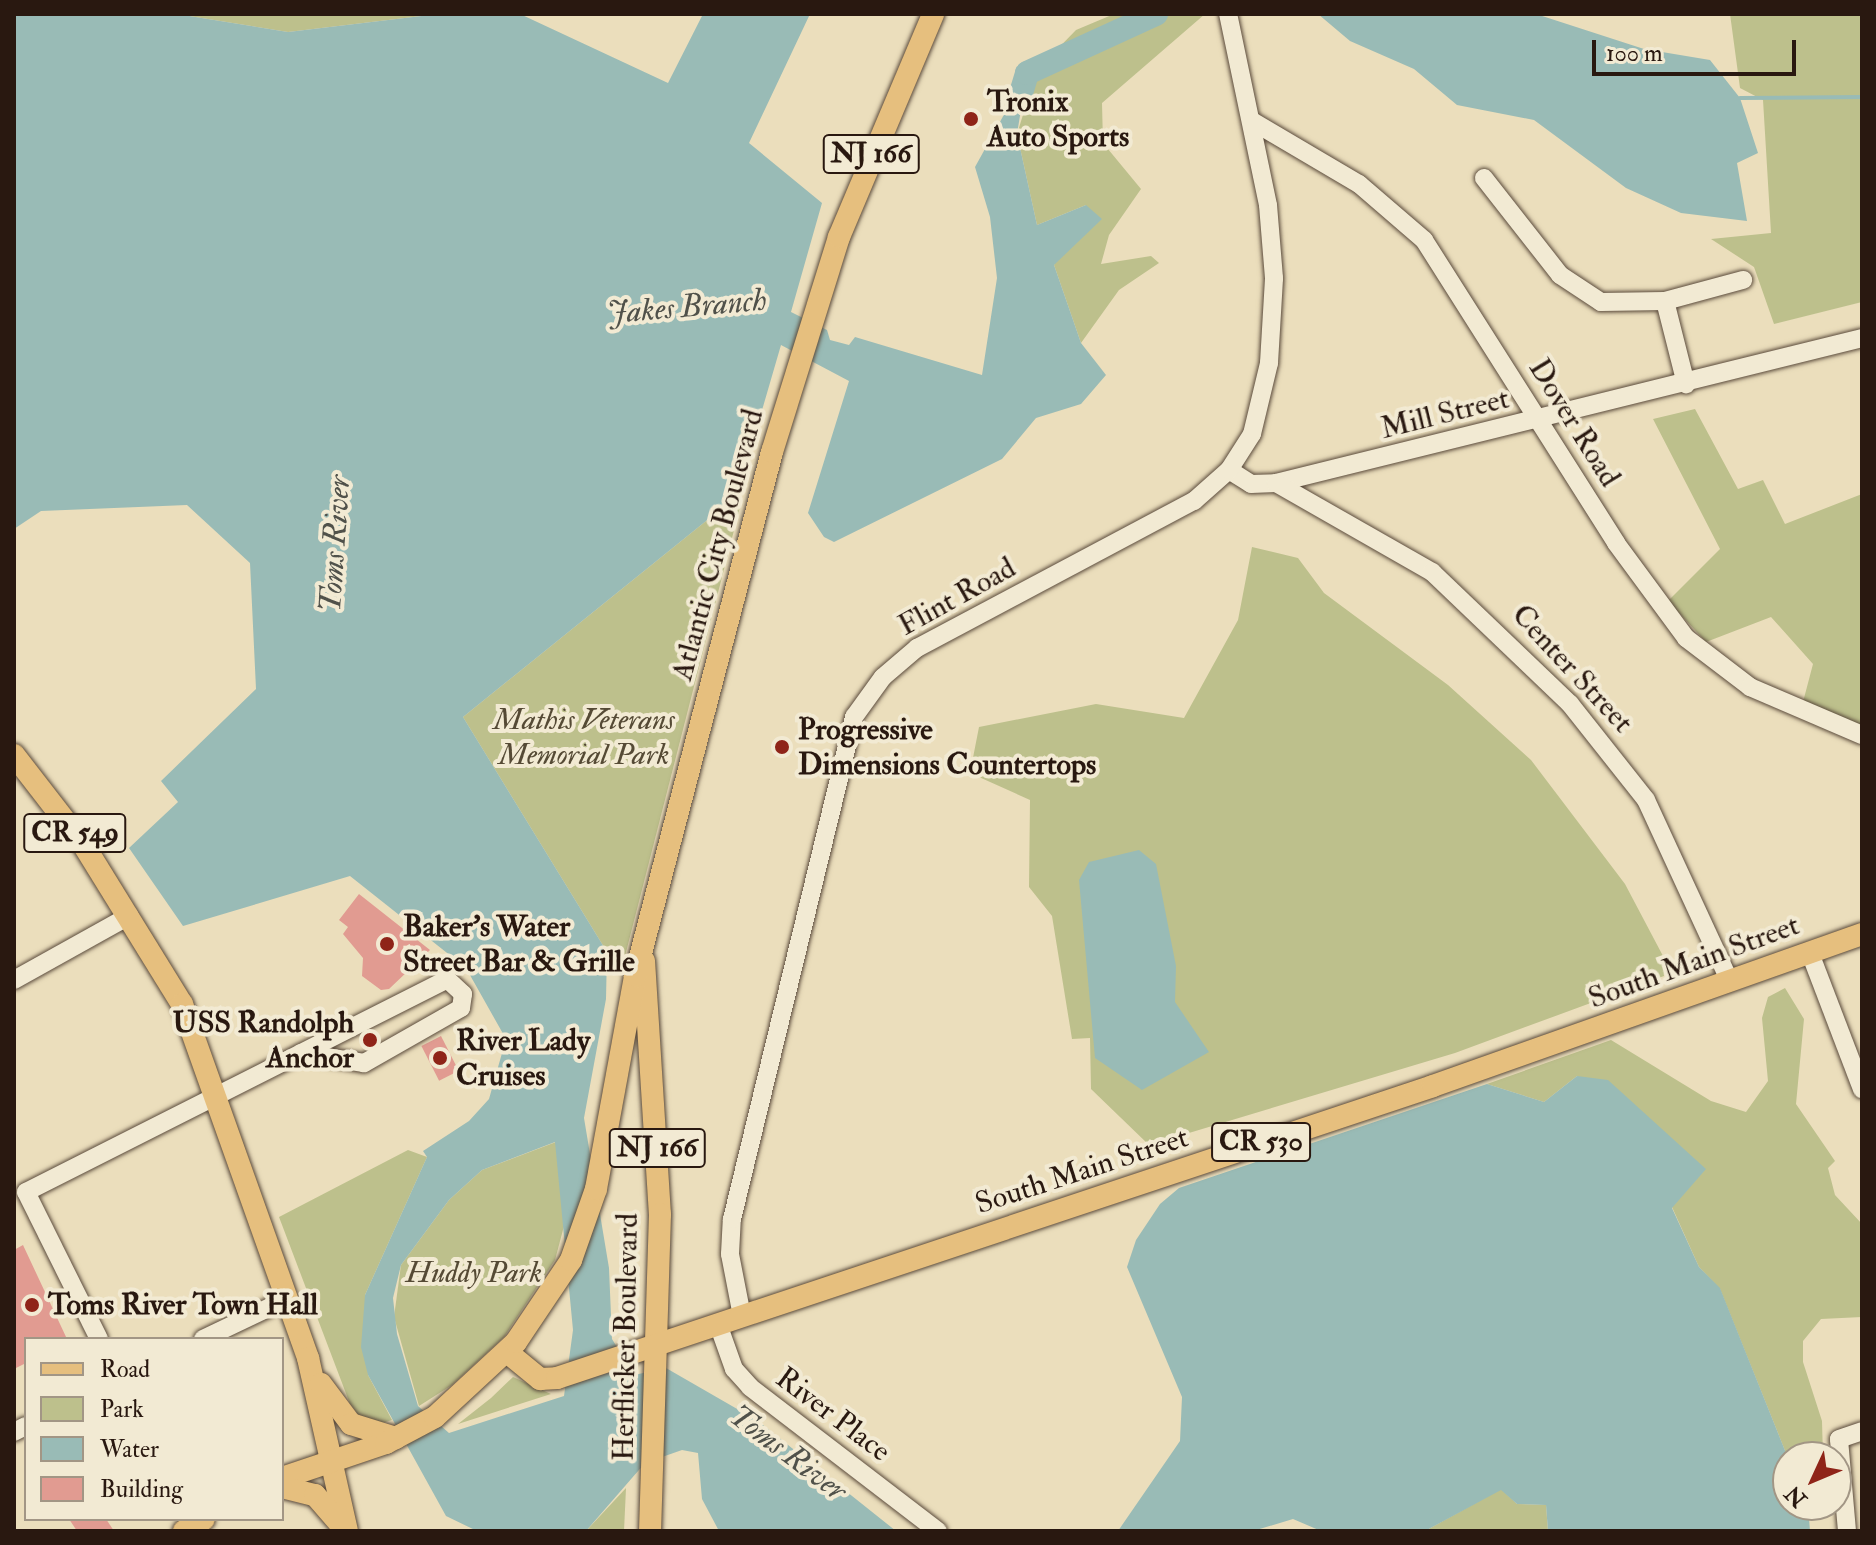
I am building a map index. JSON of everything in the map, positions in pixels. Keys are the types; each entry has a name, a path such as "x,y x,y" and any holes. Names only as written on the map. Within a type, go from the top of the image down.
{"main road":[{"name":"Atlantic City Boulevard","path":"332,1461 397,1438 435,1417 507,1352 552,1294 580,1236 601,1170 619,1048 790,395 819,298 871,154 933,14"},
{"name":"CR 549","path":"14,755 47,793 129,916 182,1004 308,1358 332,1461"},
{"name":"South Main Street","path":"507,1352 540,1379 557,1378 634,1353 658,1354 718,1324 1730,982 1862,934"},
{"name":"Herflicker Boulevard","path":"643,954 658,1155 658,1354 650,1531"},
{"path":"308,1358 351,1424 397,1438"},
{"path":"332,1461 345,1531"},
{"name":"NJ 166","path":"284,1477 332,1461"},
{"path":"284,1487 315,1495 345,1531"}],"street":[{"name":"Flint Road","path":"742,1316 730,1254 732,1219 854,717 883,677 917,648 1170,516 1229,470 1252,434 1263,398 1274,308 1268,205 1228,14"},
{"name":"Dover Road","path":"1252,121 1359,184 1424,240 1616,543 1686,638 1750,687 1862,735"},
{"path":"1484,178 1579,292 1628,305 1665,301 1743,280"},
{"path":"1665,301 1686,384"},
{"name":"Mill Street","path":"1229,470 1251,484 1276,483 1862,338"},
{"name":"Center Street","path":"1276,483 1432,572 1570,704 1646,800 1730,982"},
{"path":"14,980 129,916"},
{"path":"1810,953 1862,1089"},
{"path":"98,1337 26,1192 447,979 463,994 455,1013 364,1063 301,1053"},
{"path":"207,1337 287,1299"},
{"name":"River Place","path":"718,1324 734,1369 750,1387 938,1531"},
{"path":"1847,1531 1839,1439 1862,1431"}],"green space":[{"path":"177,14 438,14 288,32"},
{"path":"1114,14 1205,14 1102,103 1103,143 1141,189 1109,235 1101,264 1151,256 1159,263 1119,290 1081,343 1054,265 1086,205 1037,225 1017,134 1037,70 1076,30"},
{"path":"1730,14 1862,14 1862,302 1774,324 1754,267 1711,239 1771,233 1763,100 1740,88"},
{"path":"1695,409 1738,489 1763,480 1785,524 1862,494 1862,728 1803,702 1813,664 1771,617 1706,642 1668,601 1720,549 1653,419"},
{"name":"Mathis Veterans Memorial Park","path":"737,496 742,499 625,956 607,952 463,717"},
{"path":"1252,547 1298,558 1324,593 1448,685 1531,760 1625,884 1663,956 1664,976 1455,1053 1149,1145 1091,1089 1090,1038 1072,1039 1052,916 1029,887 1030,800 970,773 979,727 1096,704 1184,718 1238,620"},
{"path":"1785,988 1804,1019 1796,1104 1835,1161 1828,1168 1835,1195 1862,1224 1862,1317 1821,1319 1803,1341 1803,1362 1822,1421 1823,1441 1781,1441 1720,1289 1699,1267 1672,1207 1705,1169 1577,1076 1544,1102 1487,1084 1611,1040 1711,1101 1746,1112 1768,1081 1762,1018 1768,997"},
{"name":"Huddy Park","path":"556,1142 564,1226 555,1260 504,1337 452,1385 419,1406 394,1317 401,1265 449,1200 482,1170"},
{"name":"Huddy Park","path":"408,1150 427,1157 365,1295 368,1375 392,1420 379,1424 361,1418 350,1404 279,1217"},
{"path":"513,1377 551,1394 458,1424 491,1398"},
{"path":"626,1488 624,1531 586,1531"},
{"path":"1501,1489 1517,1504 1546,1505 1548,1531 1425,1531"}],"water":[{"name":"Toms River","path":"14,14 177,14 288,32 438,14 520,14 668,83 703,14 810,14 749,143 822,203 791,312 827,330 830,340 849,345 855,337 982,375 997,278 990,217 975,167 1027,73 1017,134 1037,225 1086,205 1102,219 1054,265 1081,343 1106,375 1081,404 1036,418 1002,459 834,542 824,537 808,513 849,381 781,345 737,496 463,717 607,952 606,999 584,1118 609,1268 612,1339 634,1375 666,1368 758,1421 896,1531 719,1531 702,1499 698,1453 682,1450 645,1463 586,1531 477,1531 446,1516 368,1375 361,1347 365,1295 427,1157 423,1151 469,1121 489,1099 506,1039 466,968 350,876 183,926 129,848 178,802 161,781 256,689 250,563 187,505 41,511 14,529","holes":["555,1142 573,1330 564,1396 449,1433 418,1406 397,1334 393,1298 401,1265 449,1200 482,1170"]},
{"path":"1318,14 1536,14 1644,49 1710,60 1740,98 1758,153 1737,163 1747,221 1681,213 1626,188 1534,120 1457,105 1414,69 1350,41"},
{"path":"1139,850 1156,864 1176,966 1175,1002 1209,1052 1142,1090 1095,1058 1079,880 1089,862"},
{"path":"1577,1076 1608,1080 1706,1169 1672,1208 1699,1267 1720,1288 1781,1441 1772,1441 1772,1521 1809,1521 1810,1531 1548,1531 1546,1505 1517,1504 1501,1490 1425,1531 1321,1531 1293,1519 1253,1531 1118,1531 1180,1441 1182,1397 1127,1267 1136,1240 1160,1204 1179,1188 1487,1084 1544,1102"}],"building":[{"name":"Baker's Water Street Bar & Grille","path":"359,894 430,950 389,989 381,990 362,976 363,958 343,934 348,927 339,920"},
{"name":"River Lady Cruises","path":"441,1036 459,1071 439,1081 421,1046"},
{"name":"Toms River Town Hall","path":"23,1245 66,1337 24,1337 24,1364 14,1369 14,1250"},
{"path":"70,1521 107,1521 114,1531 77,1531"}],"waterway":[{"name":"Jakes Branch","path":"1018,103 1027,73 1156,14"},
{"name":"Jakes Branch","path":"1740,98 1862,97"}],"place":[{"name":"Tronix Auto Sports","path":"971,119"},
{"name":"Progressive Dimensions Countertops","path":"782,747"},
{"name":"Baker's Water Street Bar & Grille","path":"387,944"},
{"name":"USS Randolph Anchor","path":"370,1040"},
{"name":"River Lady Cruises","path":"440,1058"},
{"name":"Toms River Town Hall","path":"32,1305"}]}
